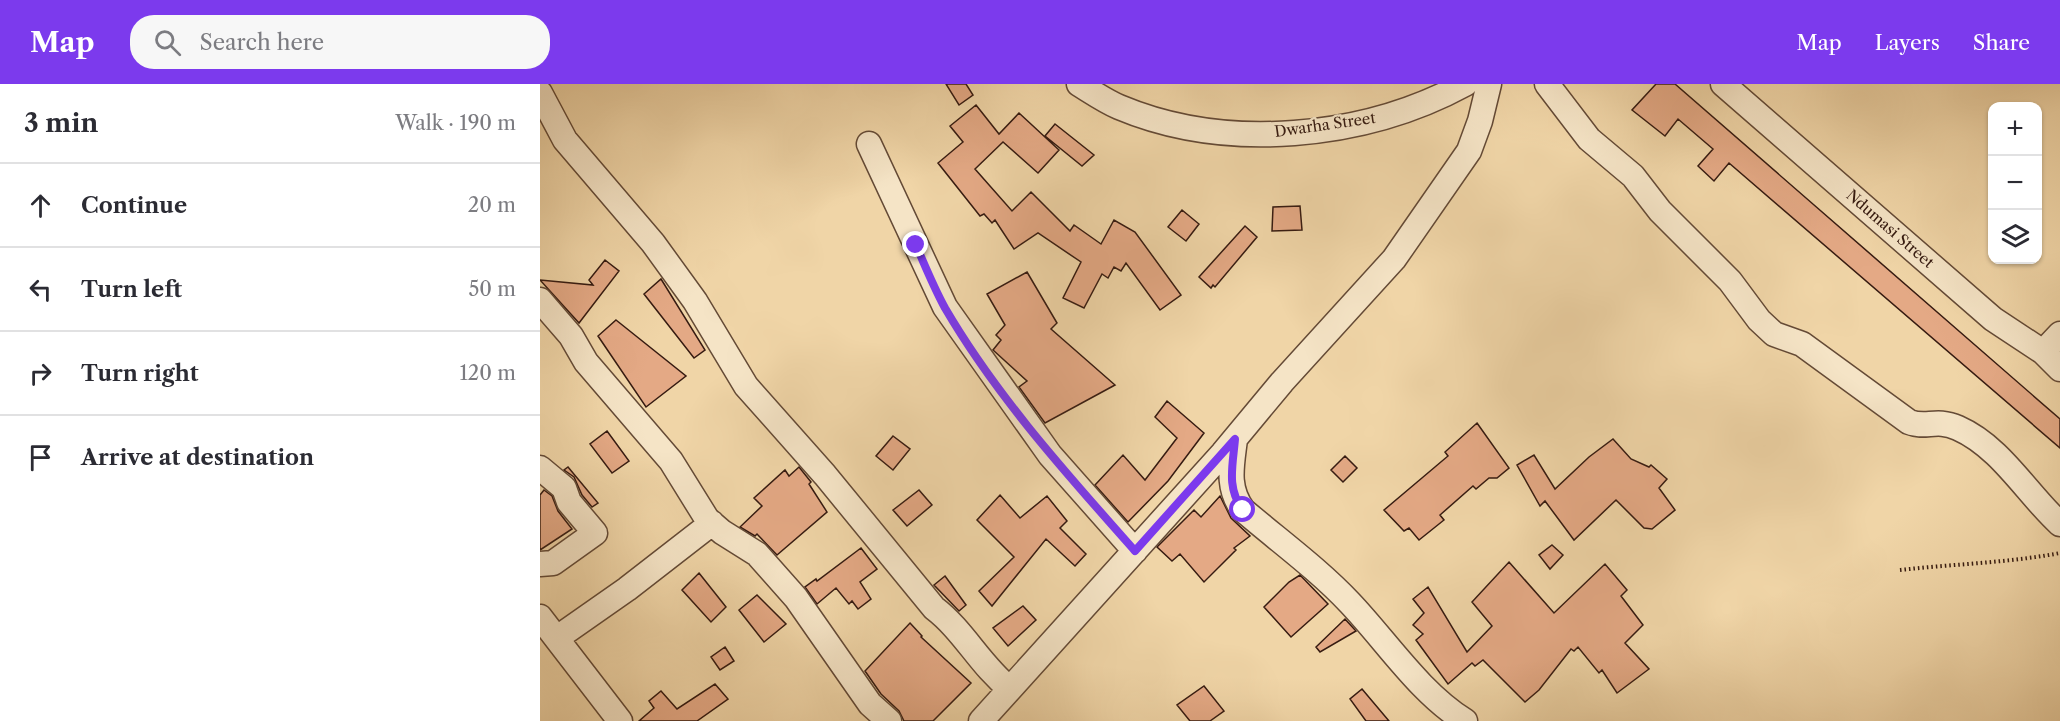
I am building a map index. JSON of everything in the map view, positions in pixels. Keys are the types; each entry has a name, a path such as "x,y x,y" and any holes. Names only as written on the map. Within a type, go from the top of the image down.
{"street":[{"name":"Dwarha Street","path":"1079,84 1118,107 1167,123 1217,132 1281,133 1378,118 1433,101 1465,84"},
{"path":"981,721 1394,259 1469,151 1480,121 1489,84"},
{"path":"1547,84 1589,139 1633,176 1660,211 1730,281 1759,320 1774,334 1802,344 1909,422 1923,425 1938,421 1975,438 1990,449 2060,524"},
{"name":"Ndumasi Street","path":"1723,84 1994,319 2051,361"},
{"path":"540,93 565,140 646,235 695,301 746,386 825,475 934,608 950,621 986,669 1010,689"},
{"path":"868,144 945,307 1050,454 1135,551"},
{"path":"540,300 571,336 586,362 671,461 712,523 757,554 796,598 870,704 889,721"},
{"path":"2051,361 2060,334"},
{"path":"1235,439 1230,482 1235,499 1243,510 1339,591 1422,683 1453,713 1465,721"},
{"path":"540,468 564,488 568,502 595,533 553,563 540,564"},
{"path":"556,638 627,589 712,523"},
{"path":"540,617 620,721"}],"path":[{"path":"1900,570 1969,562 2000,562 2060,554"}],"building":[{"path":"946,84 966,84 973,95 959,105"},
{"path":"1656,84 1675,84 2060,419 2060,448 1729,163 1714,181 1698,166 1713,149 1678,119 1665,136 1632,110"},
{"path":"976,105 999,134 1019,113 1059,150 1038,173 1003,142 975,169 1012,211 1031,192 1070,231 1074,225 1101,244 1114,220 1135,232 1181,295 1160,310 1126,263 1121,271 1114,267 1108,278 1102,274 1084,308 1063,298 1081,262 1038,233 1014,249 995,220 992,223 984,214 980,216 938,163 963,142 950,126"},
{"path":"1055,124 1094,155 1082,166 1045,136"},
{"path":"1300,206 1302,230 1272,231 1273,207"},
{"path":"1182,210 1199,224 1186,241 1168,227"},
{"path":"1245,226 1257,237 1215,287 1213,285 1211,288 1199,277"},
{"path":"605,260 619,271 579,323 540,280 593,285 589,280"},
{"path":"1027,272 1057,323 1051,329 1115,385 1045,423 1019,387 1027,381 993,350 1001,340 996,335 1005,325 987,294"},
{"path":"661,279 705,350 694,358 644,294"},
{"path":"616,320 686,376 646,407 598,336"},
{"path":"1167,401 1204,433 1168,481 1128,522 1095,485 1123,455 1145,480 1177,438 1155,417"},
{"path":"1477,423 1509,468 1497,478 1489,478 1476,489 1473,486 1440,515 1444,520 1419,540 1409,528 1404,531 1384,510 1448,456 1445,452"},
{"path":"607,431 629,461 612,473 590,444"},
{"path":"893,436 910,449 893,470 876,456"},
{"path":"1613,439 1631,459 1649,467 1651,465 1667,479 1659,488 1675,510 1652,529 1644,528 1616,500 1574,540 1545,501 1540,506 1517,465 1534,455 1555,489 1589,457"},
{"path":"1345,456 1357,468 1343,482 1331,470"},
{"path":"568,467 598,503 592,507 582,495 574,477 564,470"},
{"path":"799,467 811,482 809,484 827,512 777,555 757,534 755,536 740,527 762,506 754,498 785,470 789,476"},
{"path":"544,490 552,496 558,511 572,529 540,550 540,495"},
{"path":"919,490 932,505 907,526 893,510"},
{"path":"1000,495 1020,518 1047,496 1067,521 1060,528 1086,554 1075,566 1046,539 992,606 979,591 1014,557 977,520"},
{"path":"1220,496 1231,518 1250,536 1234,548 1236,550 1204,582 1180,554 1172,561 1157,547 1194,510 1201,517"},
{"path":"1552,545 1563,555 1550,569 1539,555"},
{"path":"861,548 877,569 860,582 871,599 858,609 852,601 849,604 836,588 817,604 805,587 816,579 817,581"},
{"path":"1509,562 1554,613 1605,564 1627,590 1621,596 1643,625 1625,643 1649,669 1617,693 1602,670 1599,673 1578,647 1574,651 1571,649 1539,690 1525,702 1483,660 1475,666 1472,663 1448,684 1416,640 1423,634 1413,625 1424,613 1413,599 1428,587 1467,652 1492,626 1472,602"},
{"path":"699,573 726,607 711,622 682,590"},
{"path":"1300,575 1328,604 1291,637 1264,607 1289,582"},
{"path":"945,576 966,605 959,611 934,585"},
{"path":"757,595 786,624 764,642 739,610"},
{"path":"1023,606 1036,620 1008,646 993,628"},
{"path":"1345,619 1356,631 1320,652 1316,647"},
{"path":"910,623 921,637 971,683 933,721 904,721 899,711 881,694 865,671"},
{"path":"725,647 734,661 720,670 711,657"},
{"path":"715,684 728,699 697,721 639,721 654,708 649,701 661,691 677,709"},
{"path":"1204,686 1224,711 1210,721 1190,721 1177,705"},
{"path":"1362,689 1389,721 1366,721 1350,699"}],"route":[{"path":"916,245 945,307 974,351 1050,454 1135,551 1235,439 1230,482 1235,499 1243,510"}]}
